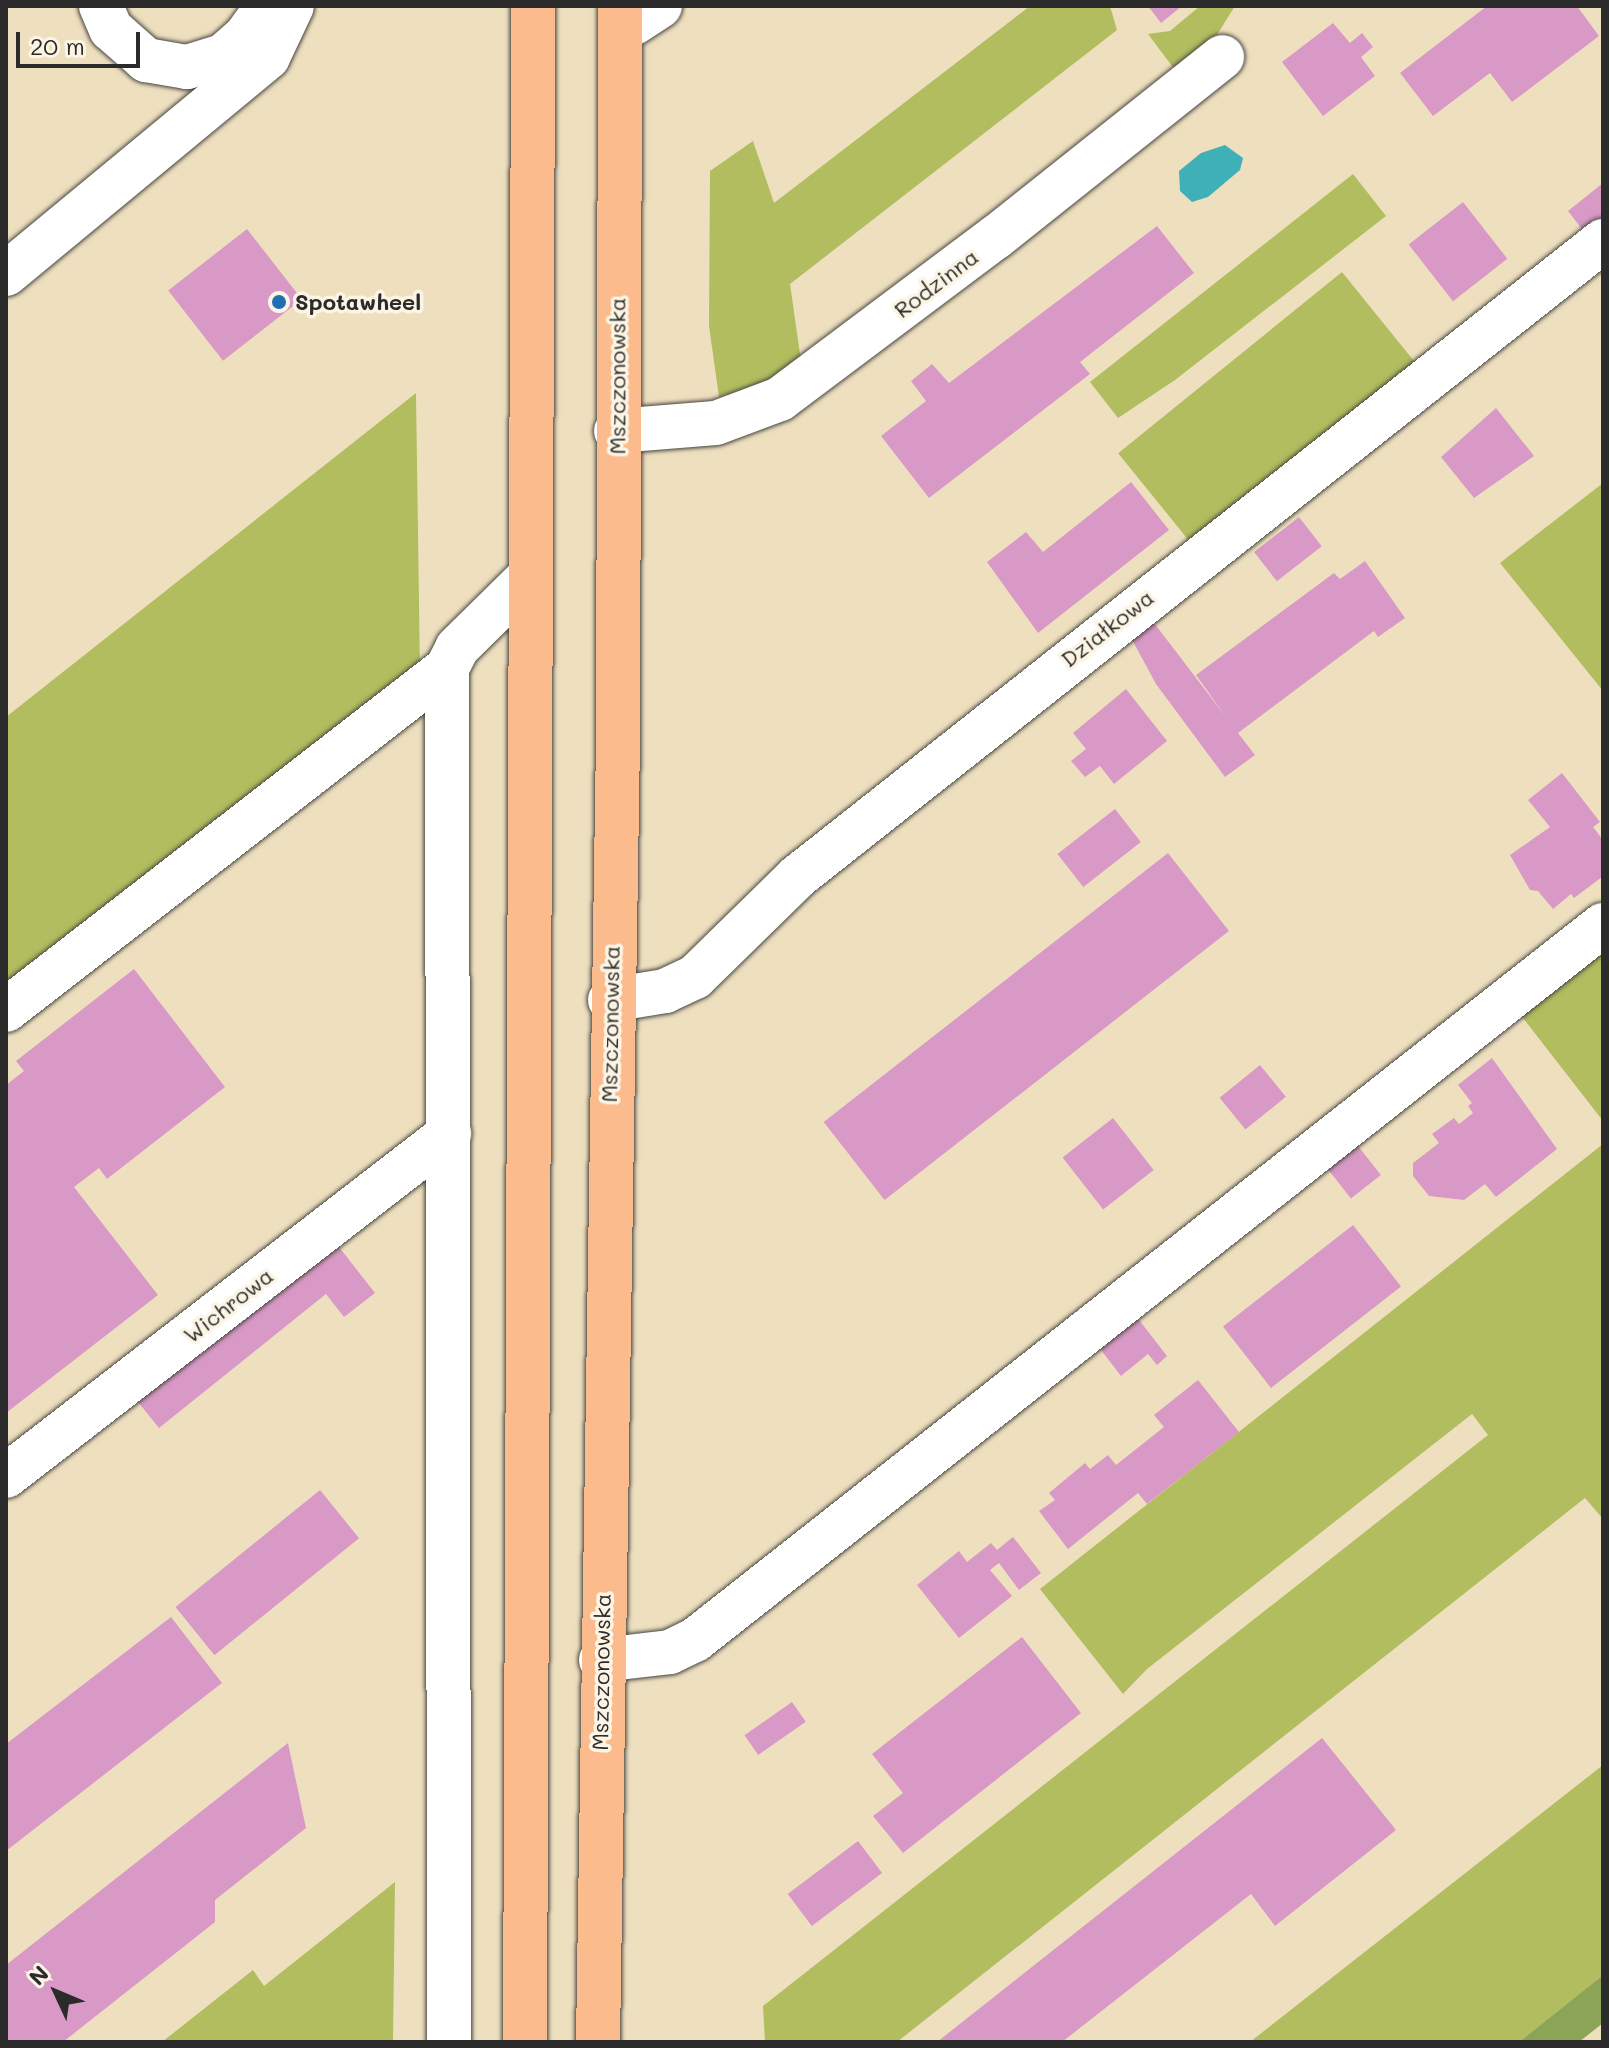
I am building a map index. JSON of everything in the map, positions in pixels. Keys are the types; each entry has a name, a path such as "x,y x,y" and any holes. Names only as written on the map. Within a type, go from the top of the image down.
{"main road":[{"path":"515,6 531,147"},
{"path":"525,2042 533,6"},
{"name":"Mszczonowska","path":"598,2042 610,1000 618,745 616,431 619,133 638,10"}],"street":[{"path":"101,6 111,29 146,60 187,67 223,56 245,37 266,6"},
{"path":"6,274 268,57 292,6"},
{"name":"Rodzinna","path":"616,431 716,423 780,399 996,237 1222,57"},
{"name":"Działkowa","path":"610,1000 665,991 695,977 808,868 1603,241"},
{"path":"6,1010 447,668 457,648 529,577"},
{"path":"447,668 449,2042"},
{"path":"601,1660 670,1652 695,1640 1603,925"},
{"name":"Wichrowa","path":"6,1476 449,1134"}],"green space":[{"path":"1030,6 1110,6 1117,30 790,284 801,361 777,379 719,397 709,326 710,171 753,141 774,203"},
{"path":"1200,6 1235,6 1215,38 1175,70 1148,34 1170,31"},
{"path":"1353,174 1386,216 1175,380 1118,418 1090,382"},
{"path":"1342,272 1416,363 1192,544 1118,453"},
{"path":"416,393 420,672 6,995 6,717"},
{"path":"1603,483 1603,691 1500,563"},
{"path":"1603,948 1603,1121 1520,1014"},
{"path":"1603,1144 1603,1519 1585,1498 897,2042 765,2042 763,2006 1488,1435 1472,1414 1147,1669 1123,1694 1040,1589"},
{"path":"1603,1765 1603,1975 1519,2042 1250,2042"},
{"path":"395,1882 393,2042 162,2042 253,1970 264,1986"},
{"path":"1603,1975 1603,2023 1579,2042 1519,2042"}],"water":[{"path":"1225,145 1243,158 1240,170 1208,197 1192,202 1180,191 1179,171 1201,153"}],"building":[{"path":"1148,6 1182,6 1161,23"},
{"path":"1487,6 1577,6 1599,36 1512,102 1490,73 1433,116 1400,73"},
{"path":"1333,23 1350,43 1362,33 1373,47 1361,57 1375,76 1323,116 1282,62"},
{"path":"1603,183 1603,226 1588,237 1568,211"},
{"path":"1463,202 1507,259 1453,301 1409,244"},
{"path":"1157,226 1194,273 1080,362 1090,374 929,498 881,436 926,401 911,381 932,364 949,383"},
{"path":"247,229 302,299 223,361 168,291"},
{"path":"1496,408 1534,456 1474,498 1441,457"},
{"path":"1131,482 1169,530 1038,633 987,562 1026,532 1043,552"},
{"path":"1299,517 1322,546 1277,581 1254,552"},
{"path":"1365,561 1405,618 1378,637 1374,631 1238,733 1255,755 1225,777 1156,684 1130,636 1151,619 1226,717 1196,675 1334,573 1340,579"},
{"path":"1126,689 1167,741 1114,784 1100,766 1085,777 1071,761 1086,749 1073,733"},
{"path":"1562,773 1600,822 1593,827 1603,840 1603,870 1602,877 1574,898 1571,894 1553,909 1538,891 1530,890 1510,855 1550,827 1528,800"},
{"path":"1115,809 1141,842 1083,887 1057,854"},
{"path":"1168,853 1229,931 885,1200 824,1122"},
{"path":"134,969 225,1087 107,1179 99,1168 74,1187 158,1295 6,1413 6,1085 24,1071 16,1061"},
{"path":"1492,1058 1557,1149 1496,1197 1485,1184 1464,1200 1429,1196 1413,1176 1413,1163 1439,1143 1432,1134 1454,1118 1459,1124 1473,1113 1468,1106 1472,1103 1458,1085"},
{"path":"1260,1065 1286,1097 1245,1130 1220,1098"},
{"path":"1113,1118 1154,1170 1103,1209 1063,1157"},
{"path":"1355,1142 1381,1175 1351,1198 1325,1165"},
{"path":"1353,1225 1401,1286 1271,1388 1223,1327"},
{"path":"339,1247 375,1293 344,1317 326,1294 159,1428 134,1397 303,1264 308,1271"},
{"path":"1136,1316 1167,1356 1157,1365 1148,1354 1121,1376 1098,1346"},
{"path":"1198,1380 1239,1432 1147,1504 1138,1493 1068,1549 1039,1511 1055,1500 1049,1493 1085,1463 1090,1469 1108,1455 1116,1465 1164,1427 1154,1415"},
{"path":"320,1490 359,1538 214,1655 175,1607"},
{"path":"1013,1537 1041,1573 1019,1590 999,1563 990,1570 1012,1596 959,1638 917,1585 959,1551 967,1562 991,1543 997,1550"},
{"path":"171,1617 222,1683 6,1851 6,1744"},
{"path":"1022,1637 1081,1713 903,1853 873,1816 903,1793 872,1754"},
{"path":"792,1702 806,1722 758,1755 744,1735"},
{"path":"1322,1738 1396,1830 1275,1926 1251,1894 1062,2042 937,2042"},
{"path":"288,1743 306,1828 215,1900 215,1922 63,2042 6,2042 6,1965"},
{"path":"858,1841 882,1873 812,1926 788,1894"}],"place":[{"name":"Spotawheel","path":"279,302"}]}
